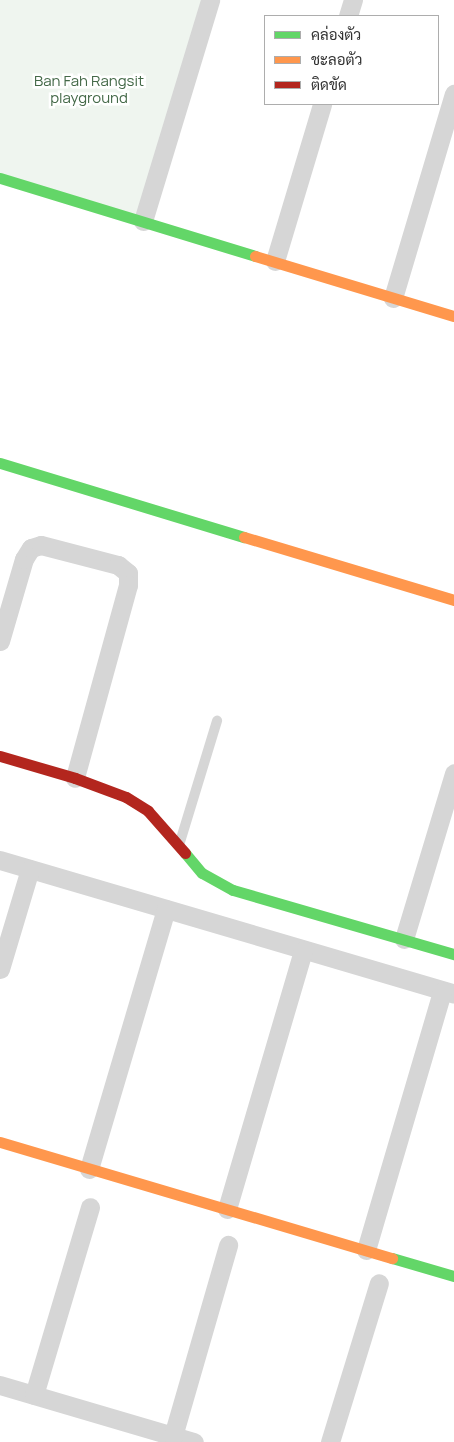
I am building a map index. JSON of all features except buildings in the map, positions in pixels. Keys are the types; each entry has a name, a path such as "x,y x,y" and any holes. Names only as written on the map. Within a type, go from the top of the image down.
{"street":[{"path":"143,221 210,0"},
{"path":"348,15 353,0"},
{"path":"393,298 454,94"},
{"path":"275,261 322,105"},
{"path":"0,178 454,316"},
{"path":"0,463 454,600"},
{"path":"0,641 24,559 31,548 41,545 118,565 128,573 128,585 75,778"},
{"path":"0,756 75,778 126,797 148,811 202,873 233,890 454,954"},
{"path":"404,939 454,773"},
{"path":"0,860 448,992 366,1250"},
{"path":"0,969 30,869"},
{"path":"89,1168 166,909"},
{"path":"227,1209 303,950"},
{"path":"0,1142 454,1276"},
{"path":"34,1395 90,1207"},
{"path":"173,1436 228,1244"},
{"path":"330,1442 379,1282"},
{"path":"0,1385 194,1442"}],"lane":[{"path":"179,846 217,722"}],"green space":[{"name":"Ban Fah Rangsit playground","path":"0,0 210,0 143,221 0,178"}],"traffic: fast":[{"path":"0,178 255,256"},
{"path":"0,463 244,537"},
{"path":"185,853 202,873 233,890 454,954"},
{"path":"392,1258 454,1276"}],"traffic: slow":[{"path":"255,256 454,316"},
{"path":"244,537 454,600"},
{"path":"0,1142 392,1258"}],"traffic: jam":[{"path":"0,756 75,778 126,797 148,811 185,853"}]}
